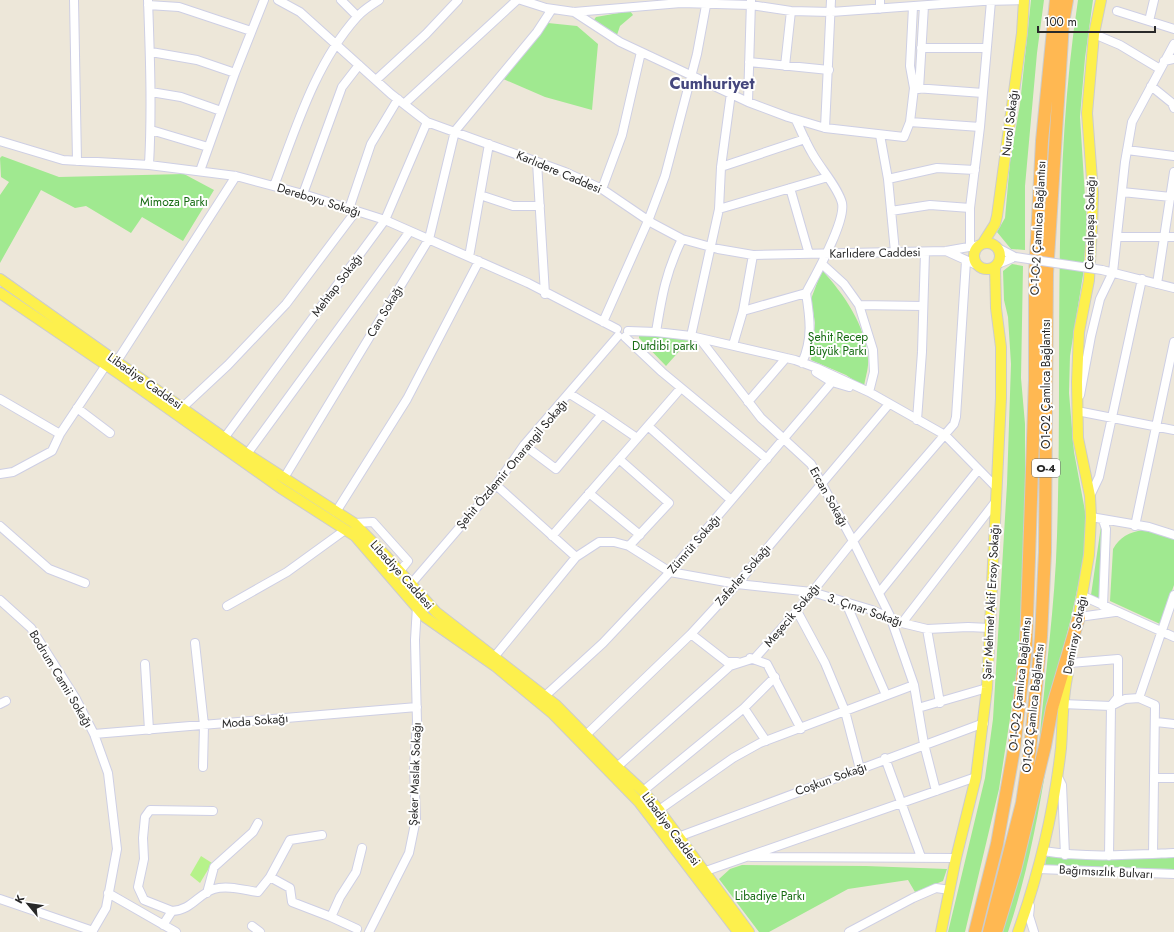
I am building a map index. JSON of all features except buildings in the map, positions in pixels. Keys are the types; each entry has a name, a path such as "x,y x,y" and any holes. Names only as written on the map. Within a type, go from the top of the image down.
{"highway":[{"name":"O-1-O-2 Çamlıca Bağlantısı","path":"975,932 997,844 1014,749 1026,647 1035,380 1035,276 1042,141 1056,0"},
{"name":"O1-O2 Çamlıca Bağlantısı","path":"989,932 1022,803 1030,750 1041,637 1044,552 1047,273 1063,23 1067,0"},
{"path":"996,932 1015,870 1045,746 1052,708 1079,617"}],"main road":[{"name":"Nurol Sokağı","path":"978,245 995,224 997,216 1020,48 1024,0"},
{"name":"Cemalpaşa Sokağı","path":"1090,496 1078,438 1077,411 1079,332 1089,280 1092,227 1093,193 1087,113 1094,34 1101,0"},
{"path":"981,267 996,265 1000,256 998,248 992,243 978,245 974,256 981,267 990,280 996,308"},
{"name":"Şair Mehmet Akif Ersoy Sokağı","path":"941,932 956,858 976,777 984,723 987,688 1001,398 1000,347 996,308 996,265"},
{"name":"Libadiye Caddesi","path":"0,279 184,407 247,454 354,523 400,571 406,586 425,617 495,661 545,696 643,791 659,810 703,872 749,932"},
{"name":"Libadiye Caddesi","path":"0,293 106,365 282,490 355,536 406,586 495,661 553,714 639,802 738,932"},
{"name":"Demiray Sokağı","path":"1018,932 1032,895 1043,851 1057,774 1061,747 1062,704 1079,617 1089,555 1091,517 1090,496"}],"street":[{"path":"74,0 77,161"},
{"path":"200,172 250,31 264,0"},
{"name":"Karlıdere Caddesi","path":"278,0 300,12 401,102 427,122 537,162 602,189 648,221 682,239 753,255 925,252 946,251 978,245"},
{"path":"341,0 357,16"},
{"path":"274,186 312,86 336,44 357,16 378,0"},
{"path":"376,80 426,34 458,0"},
{"path":"184,407 228,365 286,304 352,210 371,144 401,102 517,0"},
{"path":"521,0 552,9 574,12 650,5 706,2 751,2 779,10 831,12 880,10 928,4 1024,0"},
{"path":"650,5 657,0"},
{"path":"779,10 780,0"},
{"path":"825,128 829,70 831,0"},
{"path":"880,0 880,10"},
{"path":"1149,21 1154,0"},
{"path":"978,245 970,208 983,93 986,48 986,1"},
{"path":"603,322 648,221 665,176 692,76 706,2"},
{"path":"748,102 751,2"},
{"path":"149,165 151,130 151,52 148,3 179,7 250,31"},
{"path":"574,12 620,42 748,102 796,120 825,128 904,137 910,122 928,4"},
{"path":"913,7 910,66 916,88"},
{"path":"455,131 537,32 552,9"},
{"path":"785,66 791,11"},
{"path":"1117,11 1174,29"},
{"path":"1094,34 1162,65 1174,59"},
{"name":"Cemalpaşa Sokağı","path":"1077,411 1090,336 1100,299 1113,272 1127,150 1132,122 1174,44"},
{"path":"921,48 986,48"},
{"path":"151,52 196,60 235,73"},
{"path":"602,189 622,135 641,52"},
{"path":"750,62 829,70"},
{"path":"303,194 342,87 359,65"},
{"path":"1151,86 1172,103 1174,108"},
{"path":"916,88 983,93"},
{"path":"151,92 181,97 221,111"},
{"path":"695,338 710,246 719,208 721,167 731,93"},
{"path":"796,120 812,154 828,177 842,204 838,223 827,254 806,293 811,321 808,350 802,363"},
{"name":"Mehtap Sokağı","path":"225,437 385,220 427,122"},
{"path":"910,122 980,127"},
{"path":"151,130 208,148"},
{"name":"Can Sokağı","path":"284,478 429,239 455,131"},
{"path":"880,135 888,179 894,252"},
{"path":"721,167 805,139"},
{"name":"Dereboyu Sokağı","path":"0,141 63,160 149,165 236,176 303,194 385,220 429,239 528,284 622,333"},
{"path":"469,257 489,144"},
{"path":"1127,150 1174,156"},
{"path":"537,162 545,294"},
{"path":"888,179 936,168 975,170"},
{"path":"1157,284 1174,172"},
{"path":"117,361 236,176"},
{"path":"719,208 828,177"},
{"path":"790,188 809,254"},
{"path":"1122,192 1171,197"},
{"path":"480,195 512,206 540,206"},
{"path":"891,211 930,205 970,208"},
{"path":"247,454 410,231"},
{"path":"1118,237 1174,237"},
{"path":"656,332 663,287 671,262 682,239"},
{"path":"998,248 1015,257 1113,272 1174,288"},
{"name":"Karlıdere Caddesi","path":"946,251 981,267"},
{"path":"917,420 922,352 922,306 925,252"},
{"path":"733,345 742,311 753,255"},
{"path":"996,265 1015,257"},
{"path":"336,512 407,399 479,261"},
{"name":"Meşecik Sokağı","path":"617,767 730,666 755,658 797,611 853,541 954,424 956,417 966,261"},
{"path":"822,264 844,284 859,305 873,350 874,372 869,392"},
{"path":"1090,496 1099,477 1142,279"},
{"path":"742,311 806,293"},
{"path":"859,305 922,306"},
{"path":"622,333 656,332 695,338 733,345 786,358 817,368 869,392 944,435 996,486"},
{"path":"622,333 681,388 767,459"},
{"name":"Şehit Özdemir Onarangil Sokağı","path":"406,586 496,485 524,445 622,333"},
{"name":"Ercan Sokağı","path":"695,338 761,418 811,464 853,541 890,616 914,685 924,744 936,792"},
{"path":"1135,526 1174,342"},
{"path":"748,402 786,358"},
{"path":"802,363 832,382 869,392"},
{"path":"0,474 13,472 52,450 60,434 106,365"},
{"name":"Zümrüt Sokağı","path":"545,696 603,643 670,572 832,382"},
{"path":"552,536 681,388"},
{"path":"570,394 637,438"},
{"path":"0,399 60,434"},
{"name":"Zaferler Sokağı","path":"586,735 691,634 737,584 889,404"},
{"path":"77,408 110,433"},
{"path":"1077,411 1174,430"},
{"path":"524,445 556,470 602,414"},
{"path":"648,426 731,500"},
{"path":"619,459 669,502 629,546"},
{"path":"879,593 978,470"},
{"path":"496,485 576,557"},
{"path":"589,493 640,535"},
{"path":"902,623 996,501"},
{"path":"1091,517 1149,528 1174,535"},
{"path":"1103,520 1106,529 1104,606"},
{"path":"354,523 373,522 408,560 400,571"},
{"path":"0,526 49,569 85,583"},
{"path":"227,606 287,572 345,530"},
{"path":"495,661 576,557 599,542 614,542 629,546 670,572"},
{"name":"3. Çınar Sokağı","path":"670,572 737,584 812,592 890,616 902,623 927,629 968,627 990,628"},
{"path":"1139,698 1174,595"},
{"path":"1082,596 1174,637"},
{"name":"Bodrum Camii Sokağı","path":"0,600 31,628 76,700 94,734 108,773 117,849 106,908 93,931"},
{"path":"846,603 886,695"},
{"name":"Şeker Maslak Sokağı","path":"369,932 409,853 416,819 414,768 417,707 415,640 417,606"},
{"path":"797,611 825,663 845,711 860,769"},
{"path":"1079,617 1116,612"},
{"path":"927,629 940,703"},
{"path":"691,634 727,662 735,662 746,658 755,658 767,664 801,729"},
{"path":"195,643 204,725 203,766"},
{"path":"1070,663 1118,659 1118,697 1112,706 1109,856"},
{"path":"145,664 149,730"},
{"path":"643,791 744,708 775,677"},
{"path":"659,810 733,758 766,742 914,685"},
{"path":"918,708 940,703 987,688"},
{"path":"1062,704 1112,706 1125,699 1139,698 1156,705 1153,854"},
{"name":"Moda Sokağı","path":"94,734 417,707"},
{"path":"744,708 766,742"},
{"path":"1156,722 1174,724"},
{"name":"Coşkun Sokağı","path":"678,836 860,769 885,758 984,723"},
{"path":"885,758 921,857"},
{"path":"1057,774 1062,785 1065,855"},
{"path":"703,872 976,777"},
{"path":"1154,778 1174,778"},
{"path":"213,811 150,810 145,817 143,838 144,860 138,887 144,900 172,911 181,910 213,889 230,888 258,892 270,877 290,840 322,835"},
{"path":"207,893 214,867 253,832 258,823"},
{"path":"331,917 340,897 356,872 362,848"},
{"name":"Bağımsızlık Bulvarı","path":"1043,851 1065,855 1109,856 1174,853"},
{"path":"744,857 956,858"},
{"name":"Bağımsızlık Bulvarı","path":"1038,870 1174,874"},
{"path":"270,877 290,888 292,902 357,929"},
{"path":"849,932 912,898 936,888 950,890"},
{"path":"108,893 176,932"},
{"path":"1032,895 1029,916 1034,932"},
{"path":"0,899 93,931"},
{"path":"163,925 172,911"},
{"path":"252,926 260,932"}],"green space":[{"path":"1031,0 1044,0 1037,53 1025,186 1025,250 1011,249 997,232 1005,218 1010,162 1020,104"},
{"path":"1078,0 1093,0 1085,58 1080,117 1087,229 1083,275 1070,356 1069,393 1074,452 1085,511 1085,554 1071,618 1039,745 1056,562 1059,469 1061,200 1064,133"},
{"path":"630,11 633,15 620,26 617,35 593,21 596,17"},
{"path":"548,23 577,26 598,44 592,110 545,97 501,78"},
{"name":"Mimoza Parkı","path":"2,156 59,177 184,174 214,190 183,241 142,217 131,233 86,206 75,208 41,190 0,263 0,195 9,182 1,177 0,158"},
{"path":"1012,264 1023,266 1021,378 1025,424 1025,506 1021,616 1016,680 999,789 965,932 948,932 985,778 993,719 1007,484 1011,364 1008,317 1004,300 1003,271"},
{"name":"Şehit Recep Büyük Parkı","path":"822,270 846,300 863,334 868,362 864,387 846,375 811,360 815,323 811,299"},
{"name":"Dutdibi parkı","path":"639,332 690,339 666,366 639,338"},
{"path":"1101,526 1099,599 1091,595"},
{"path":"1143,530 1174,537 1174,585 1160,624 1110,601 1113,549 1125,536 1133,532"},
{"path":"1056,704 1037,819 1017,904 1008,932 999,932"},
{"path":"201,856 212,863 200,883 190,875"},
{"path":"1046,857 1174,857 1174,869 1045,867"},
{"name":"Libadiye Parkı","path":"742,865 866,866 947,869 943,881 915,892 908,880 848,889 769,932 759,932 719,879 730,869"}],"district":[{"name":"Cumhuriyet","path":"712,83"}]}
